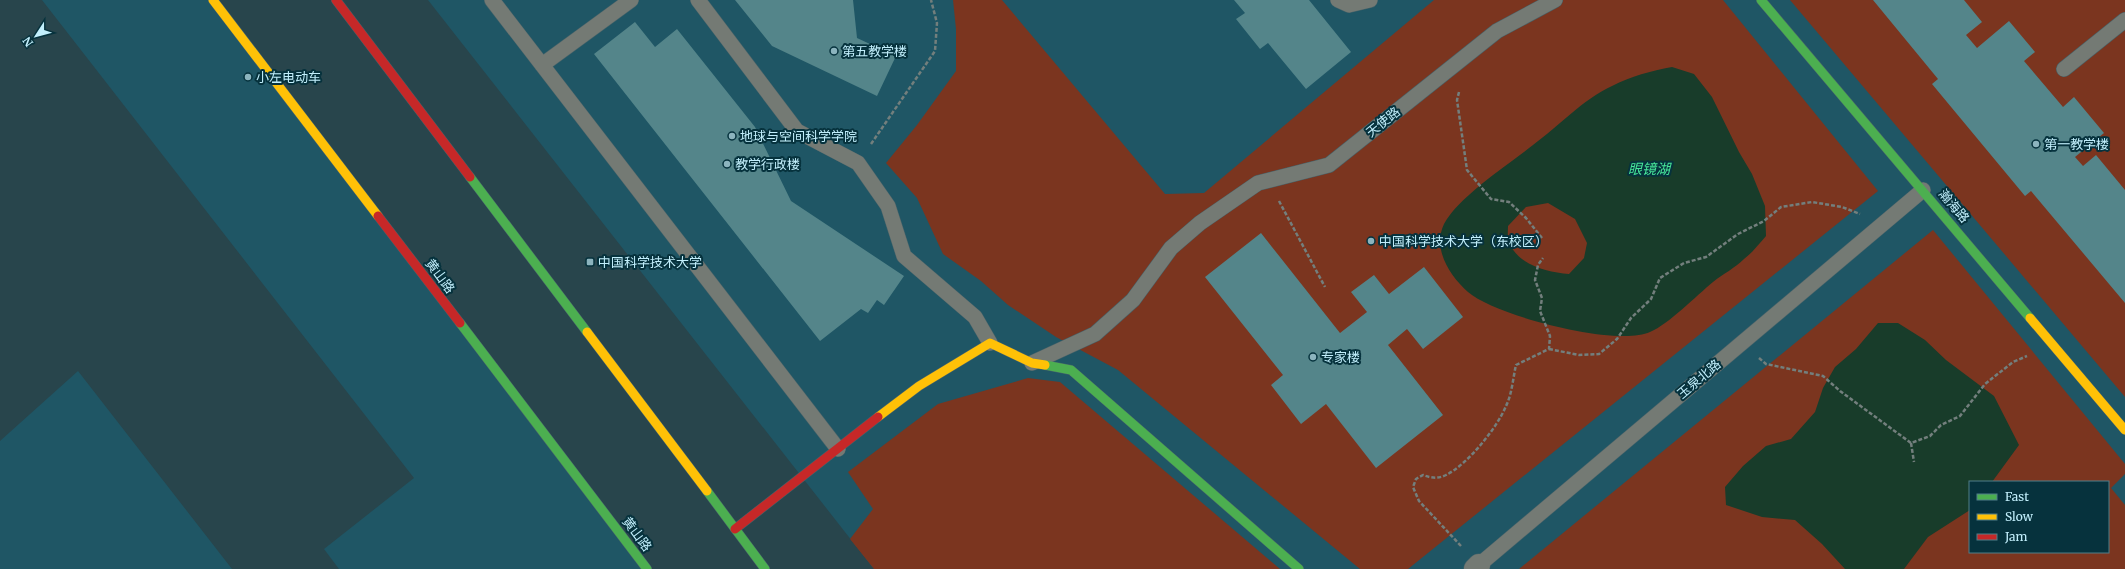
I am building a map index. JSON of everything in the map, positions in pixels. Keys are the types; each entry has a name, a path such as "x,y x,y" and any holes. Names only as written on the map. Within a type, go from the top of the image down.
{"main road":[{"name":"黄山路","path":"213,0 647,569"},
{"path":"336,0 765,569"},
{"name":"瀚海路","path":"1761,0 2125,430"},
{"path":"735,529 919,386 990,343 1032,363 1071,370 1299,569"}],"lane":[{"path":"492,0 838,449"},
{"path":"542,65 631,0"},
{"path":"698,0 797,131 858,163 888,206 904,256 975,317 990,343"},
{"path":"1338,0 1349,5 1370,0"},
{"name":"天使路","path":"1032,363 1095,334 1133,300 1171,248 1200,223 1258,184 1329,165 1497,31 1555,0"},
{"path":"2064,69 2125,20"},
{"name":"玉泉北路","path":"1477,567 1923,190"}],"path":[{"path":"858,163 935,51 937,23 931,0"},
{"path":"1470,53 1457,100 1466,170 1490,199 1509,202 1526,218 1542,238"},
{"path":"1269,181 1326,287"},
{"path":"1477,567 1419,501 1413,487 1416,479 1423,475 1434,478 1446,475 1475,450 1492,430 1507,406 1516,365 1549,349 1579,355 1599,354 1617,339 1631,318 1651,299 1660,278 1684,263 1706,257 1738,234 1764,221 1781,207 1812,202 1842,207 1884,222"},
{"path":"1543,258 1538,265 1535,280 1542,298 1540,311 1550,336 1549,349"},
{"path":"1740,344 1766,364 1823,376 1840,391 1911,443 1914,462"},
{"path":"1911,443 1930,436 1942,425 1960,416 1985,384 2012,362 2054,346"}],"shaded area":[{"path":"42,0 213,0 647,569 339,569 324,549 414,478"},
{"name":"中国科学技术大学（东校区）","path":"428,0 2125,0 2125,569 874,569"},
{"path":"953,0 1002,0 1165,194 1204,193 1434,0 1723,0 1878,191 1408,569 1360,569 1118,370 1056,337 1008,305 981,281 943,254 917,198 886,163 917,125 956,71 956,29"},
{"path":"1790,0 2125,0 2125,397"},
{"path":"1933,230 2125,464 2125,474 2111,488 2125,505 2125,569 1519,569"},
{"path":"78,371 232,569 0,569 0,441"},
{"path":"1028,378 1060,382 1280,569 874,569 850,539 873,509 848,472 938,404"}],"water":[{"name":"眼镜湖","path":"1672,67 1694,74 1712,97 1739,152 1752,174 1765,206 1766,236 1750,254 1713,282 1665,323 1650,332 1634,336 1585,332 1557,327 1529,319 1482,301 1461,286 1449,270 1440,243 1444,224 1460,203 1591,98 1626,79","holes":["1548,203 1575,219 1587,243 1584,258 1569,274 1542,269 1526,262 1513,250 1509,242 1508,226 1526,207"]},
{"path":"1878,323 1898,323 1925,340 1946,360 1994,396 2019,445 1993,481 1969,481 1969,511 1928,537 1904,569 1845,569 1822,544 1795,520 1762,517 1726,505 1725,487 1743,466 1766,446 1791,439 1815,412 1823,388 1835,367 1856,349"}],"building":[{"name":"第五教学楼","path":"735,0 853,0 857,38 896,56 877,96 772,46"},
{"path":"1234,0 1309,0 1351,52 1306,89 1268,43 1260,49 1236,19 1245,13"},
{"name":"第一教学楼","path":"1873,0 1964,0 1982,22 1966,35 1977,48 2009,21 2035,52 2024,61 2063,107 2074,97 2104,133 2075,157 2083,166 2096,155 2125,190 2125,303 2031,191 2025,196 1932,84 1938,79"},
{"name":"教学行政楼","path":"635,22 655,47 677,29 755,127 791,201 904,276 884,305 877,300 868,313 861,309 820,341 594,54"},
{"path":"1261,233 1340,333 1367,312 1351,292 1374,275 1389,294 1424,267 1463,317 1423,349 1407,329 1388,345 1443,415 1376,468 1326,404 1301,424 1271,385 1283,375 1205,277"}],"traffic: fast":[{"path":"1761,0 2030,318"},
{"path":"470,177 587,332"},
{"path":"460,323 647,569"},
{"path":"1045,365 1071,370 1299,569"},
{"path":"707,491 765,569"}],"traffic: slow":[{"path":"213,0 378,216"},
{"path":"2030,318 2125,430"},
{"path":"587,332 707,491"},
{"path":"878,417 919,386 990,343 1032,363 1045,365"}],"traffic: jam":[{"path":"336,0 470,177"},
{"path":"378,216 460,323"},
{"path":"735,529 878,417"}],"place":[{"name":"第五教学楼","path":"834,51"},
{"name":"小左电动车","path":"248,77"},
{"name":"地球与空间科学学院","path":"732,136"},
{"name":"第一教学楼","path":"2036,144"},
{"name":"教学行政楼","path":"727,164"},
{"name":"中国科学技术大学（东校区）","path":"1371,241"},
{"name":"中国科学技术大学","path":"590,262"},
{"name":"专家楼","path":"1313,357"}]}
